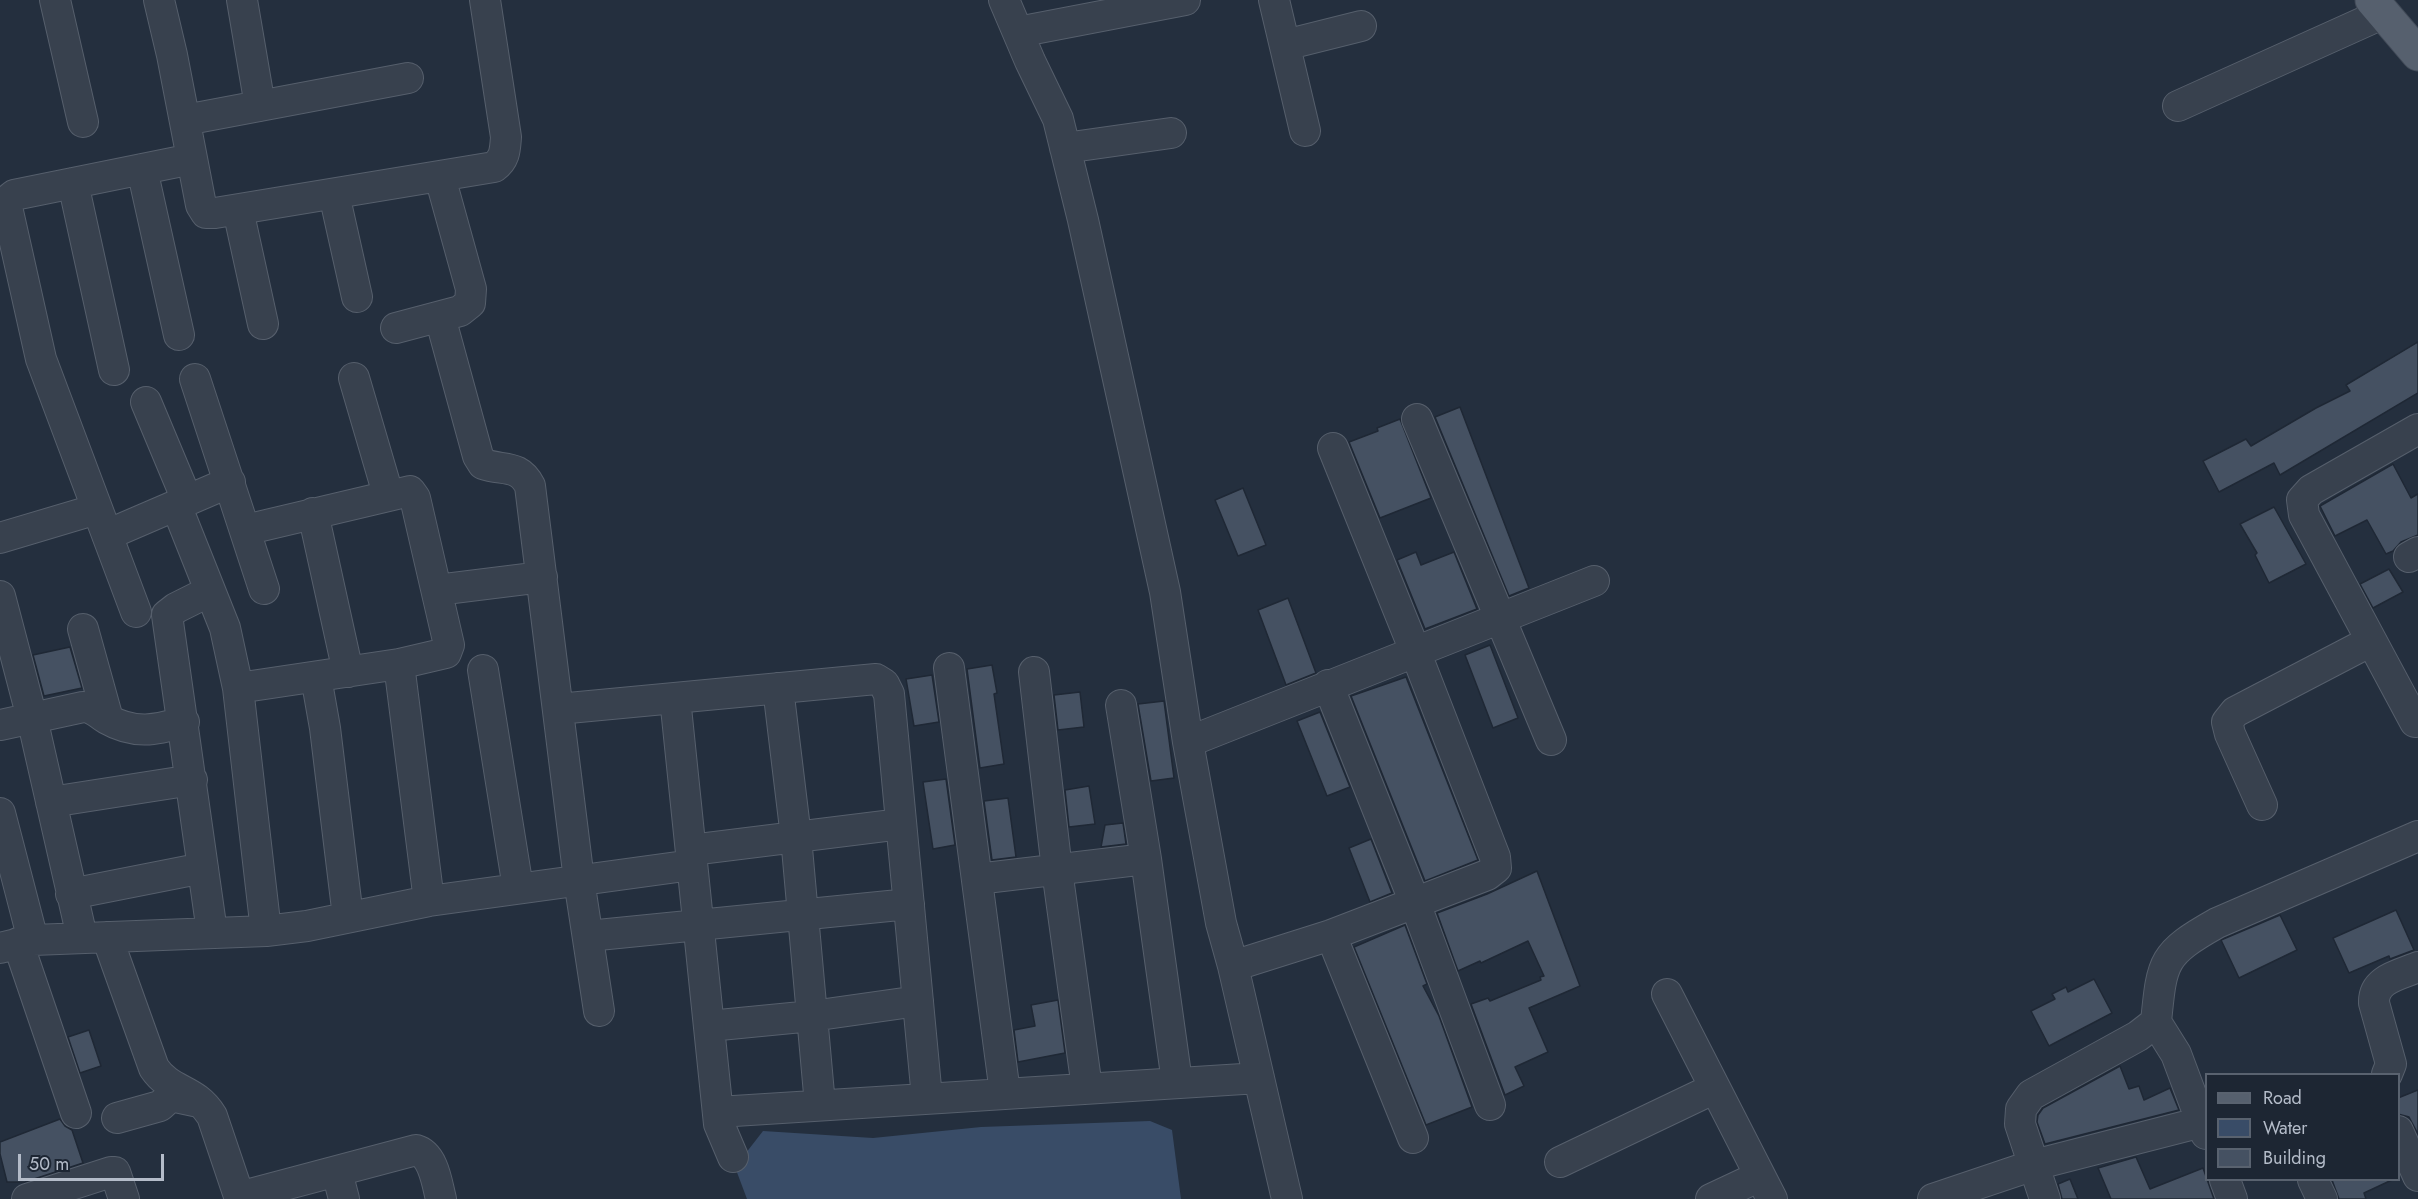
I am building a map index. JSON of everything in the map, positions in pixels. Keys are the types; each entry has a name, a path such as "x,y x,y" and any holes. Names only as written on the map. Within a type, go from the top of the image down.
{"main road":[{"path":"2377,7 2418,54"}],"street":[{"path":"55,0 82,122"},
{"path":"159,0 201,205 206,213 238,210 440,177 494,167 501,162 505,152 506,137 485,0"},
{"path":"242,0 260,106"},
{"path":"1004,0 1058,119 1065,148 1126,408 1165,592 1188,742 1221,923 1287,1199"},
{"path":"1018,32 1185,0"},
{"path":"1274,0 1305,131"},
{"path":"2178,106 2377,7"},
{"path":"1285,45 1361,26"},
{"path":"185,120 408,78"},
{"path":"1065,148 1171,134"},
{"path":"136,612 41,358 7,207 7,196 192,159"},
{"path":"142,169 179,335"},
{"path":"396,328 460,311 470,303 471,290 440,177"},
{"path":"73,183 114,370"},
{"path":"334,194 357,297"},
{"path":"238,210 263,324"},
{"path":"440,317 478,456 483,464 517,470 530,486 579,880 599,1011"},
{"path":"354,378 388,494"},
{"path":"195,379 264,590"},
{"path":"146,402 210,591 225,628 238,688 266,931"},
{"path":"1417,419 1551,740"},
{"path":"2415,722 2304,515 2302,500 2311,490 2418,429"},
{"path":"1233,966 1331,935 1487,875 1496,868 1495,858 1415,651 1333,448"},
{"path":"0,538 102,522 182,503 230,482"},
{"path":"238,688 399,664 446,653 448,650 437,590 414,494 410,491 404,490 245,530"},
{"path":"313,513 348,672"},
{"path":"437,590 542,577"},
{"path":"1188,742 1594,581"},
{"path":"210,591 167,615 212,932"},
{"path":"0,596 32,718 71,894 94,937 154,1068 161,1079 195,1096 205,1104 212,1116 239,1198 340,1185 416,1150 421,1152 431,1164 441,1199"},
{"path":"83,629 108,719"},
{"path":"2262,805 2230,734 2227,722 2235,712 2371,641"},
{"path":"399,664 429,901"},
{"path":"949,668 1005,1093"},
{"path":"483,670 518,888"},
{"path":"1034,672 1057,870 1087,1088"},
{"path":"316,677 325,728 348,916"},
{"path":"558,709 876,679 884,684 889,694 927,1098"},
{"path":"1328,685 1490,1105"},
{"path":"778,688 796,837 820,1105"},
{"path":"675,698 719,1124 733,1157"},
{"path":"1121,705 1146,859 1176,1082"},
{"path":"0,725 83,707 90,707 108,719 131,728 152,731 184,723"},
{"path":"51,802 192,780"},
{"path":"0,813 7,842 17,944 76,1113"},
{"path":"17,944 94,937 266,931 307,926 429,901 579,880 796,837 901,824"},
{"path":"7,842 57,832"},
{"path":"1933,1199 2034,1165 2204,1128 2176,1054 2156,1022 2163,969 2173,952 2192,938 2228,919 2418,836"},
{"path":"977,879 1146,859"},
{"path":"71,894 203,868"},
{"path":"588,936 909,904"},
{"path":"1331,935 1413,1138"},
{"path":"2387,1073 2391,1064 2374,1003 2374,994 2379,986 2388,979 2418,967"},
{"path":"1667,994 1766,1187 1711,1199"},
{"path":"709,1026 812,1016 918,1001"},
{"path":"2045,1199 2020,1124 2021,1109 2031,1095 2138,1036 2156,1022"},
{"path":"718,1112 1259,1078"},
{"path":"1560,1162 1715,1088"},
{"path":"117,1118 160,1106 171,1096 205,1104"},
{"path":"2400,1136 2418,1176"},
{"path":"27,1199 111,1172 115,1172 118,1178 124,1199"},
{"path":"2225,1181 2232,1199"},
{"path":"2314,1181 2322,1199"}],"water":[{"path":"1150,1121 1172,1130 1181,1199 747,1199 735,1167 763,1131 873,1138 981,1127"}],"building":[{"path":"2418,342 2418,393 2280,475 2274,463 2219,492 2203,461 2246,439 2251,446 2350,391 2346,385"},
{"path":"1460,407 1529,588 1509,596 1435,417"},
{"path":"1400,419 1431,498 1380,518 1349,442 1378,431 1377,428"},
{"path":"2393,464 2411,498 2418,494 2418,535 2401,542 2393,551 2386,554 2367,520 2335,536 2320,506"},
{"path":"1243,488 1266,545 1238,556 1215,500"},
{"path":"2274,507 2306,564 2269,583 2255,555 2257,553 2240,524"},
{"path":"1416,552 1421,565 1454,552 1477,609 1425,629 1397,560"},
{"path":"2389,569 2403,592 2373,608 2360,584"},
{"path":"1288,598 1316,673 1286,685 1258,610"},
{"path":"1490,645 1518,718 1493,728 1465,655"},
{"path":"70,647 82,688 44,696 33,655"},
{"path":"992,665 1004,764 980,768 967,669"},
{"path":"932,675 939,722 914,726 906,679"},
{"path":"1406,677 1478,860 1425,881 1351,696"},
{"path":"1080,692 1084,727 1058,730 1054,695"},
{"path":"1164,701 1174,778 1151,781 1138,704"},
{"path":"1320,712 1350,787 1327,796 1297,721"},
{"path":"946,779 955,845 933,849 923,782"},
{"path":"1089,786 1095,824 1069,827 1065,790"},
{"path":"1008,798 1016,857 992,860 984,801"},
{"path":"1123,823 1126,844 1101,847 1105,825"},
{"path":"1371,839 1392,893 1370,902 1349,848"},
{"path":"1537,871 1580,986 1529,1008 1548,1052 1515,1067 1524,1086 1505,1095 1471,1004 1488,998 1490,1001 1541,980 1540,977 1544,976 1528,941 1458,971 1437,913 1487,894"},
{"path":"2396,910 2414,950 2390,959 2389,956 2349,973 2333,938"},
{"path":"2280,915 2297,950 2239,978 2221,940"},
{"path":"1405,925 1427,984 1423,986 1439,1016 1472,1107 1426,1125 1354,947"},
{"path":"2094,979 2112,1013 2049,1046 2031,1011 2055,999 2052,994 2066,987 2068,992"},
{"path":"1058,1000 1065,1053 1018,1062 1014,1030 1035,1026 1031,1005"},
{"path":"89,1030 101,1066 80,1073 68,1037"},
{"path":"2120,1066 2129,1089 2139,1086 2144,1100 2170,1088 2179,1110 2045,1144 2037,1122 2038,1115 2043,1108"},
{"path":"2418,1090 2418,1134 2409,1117 2400,1115 2400,1097"},
{"path":"60,1119 72,1130 83,1163 25,1182 7,1182 0,1154 0,1142"},
{"path":"2136,1157 2150,1189 2203,1168 2205,1181 2208,1181 2214,1199 2111,1199 2098,1168"},
{"path":"2070,1179 2078,1199 2062,1199 2058,1184"},
{"path":"2332,1181 2390,1181 2364,1193 2366,1199 2339,1199"}]}
